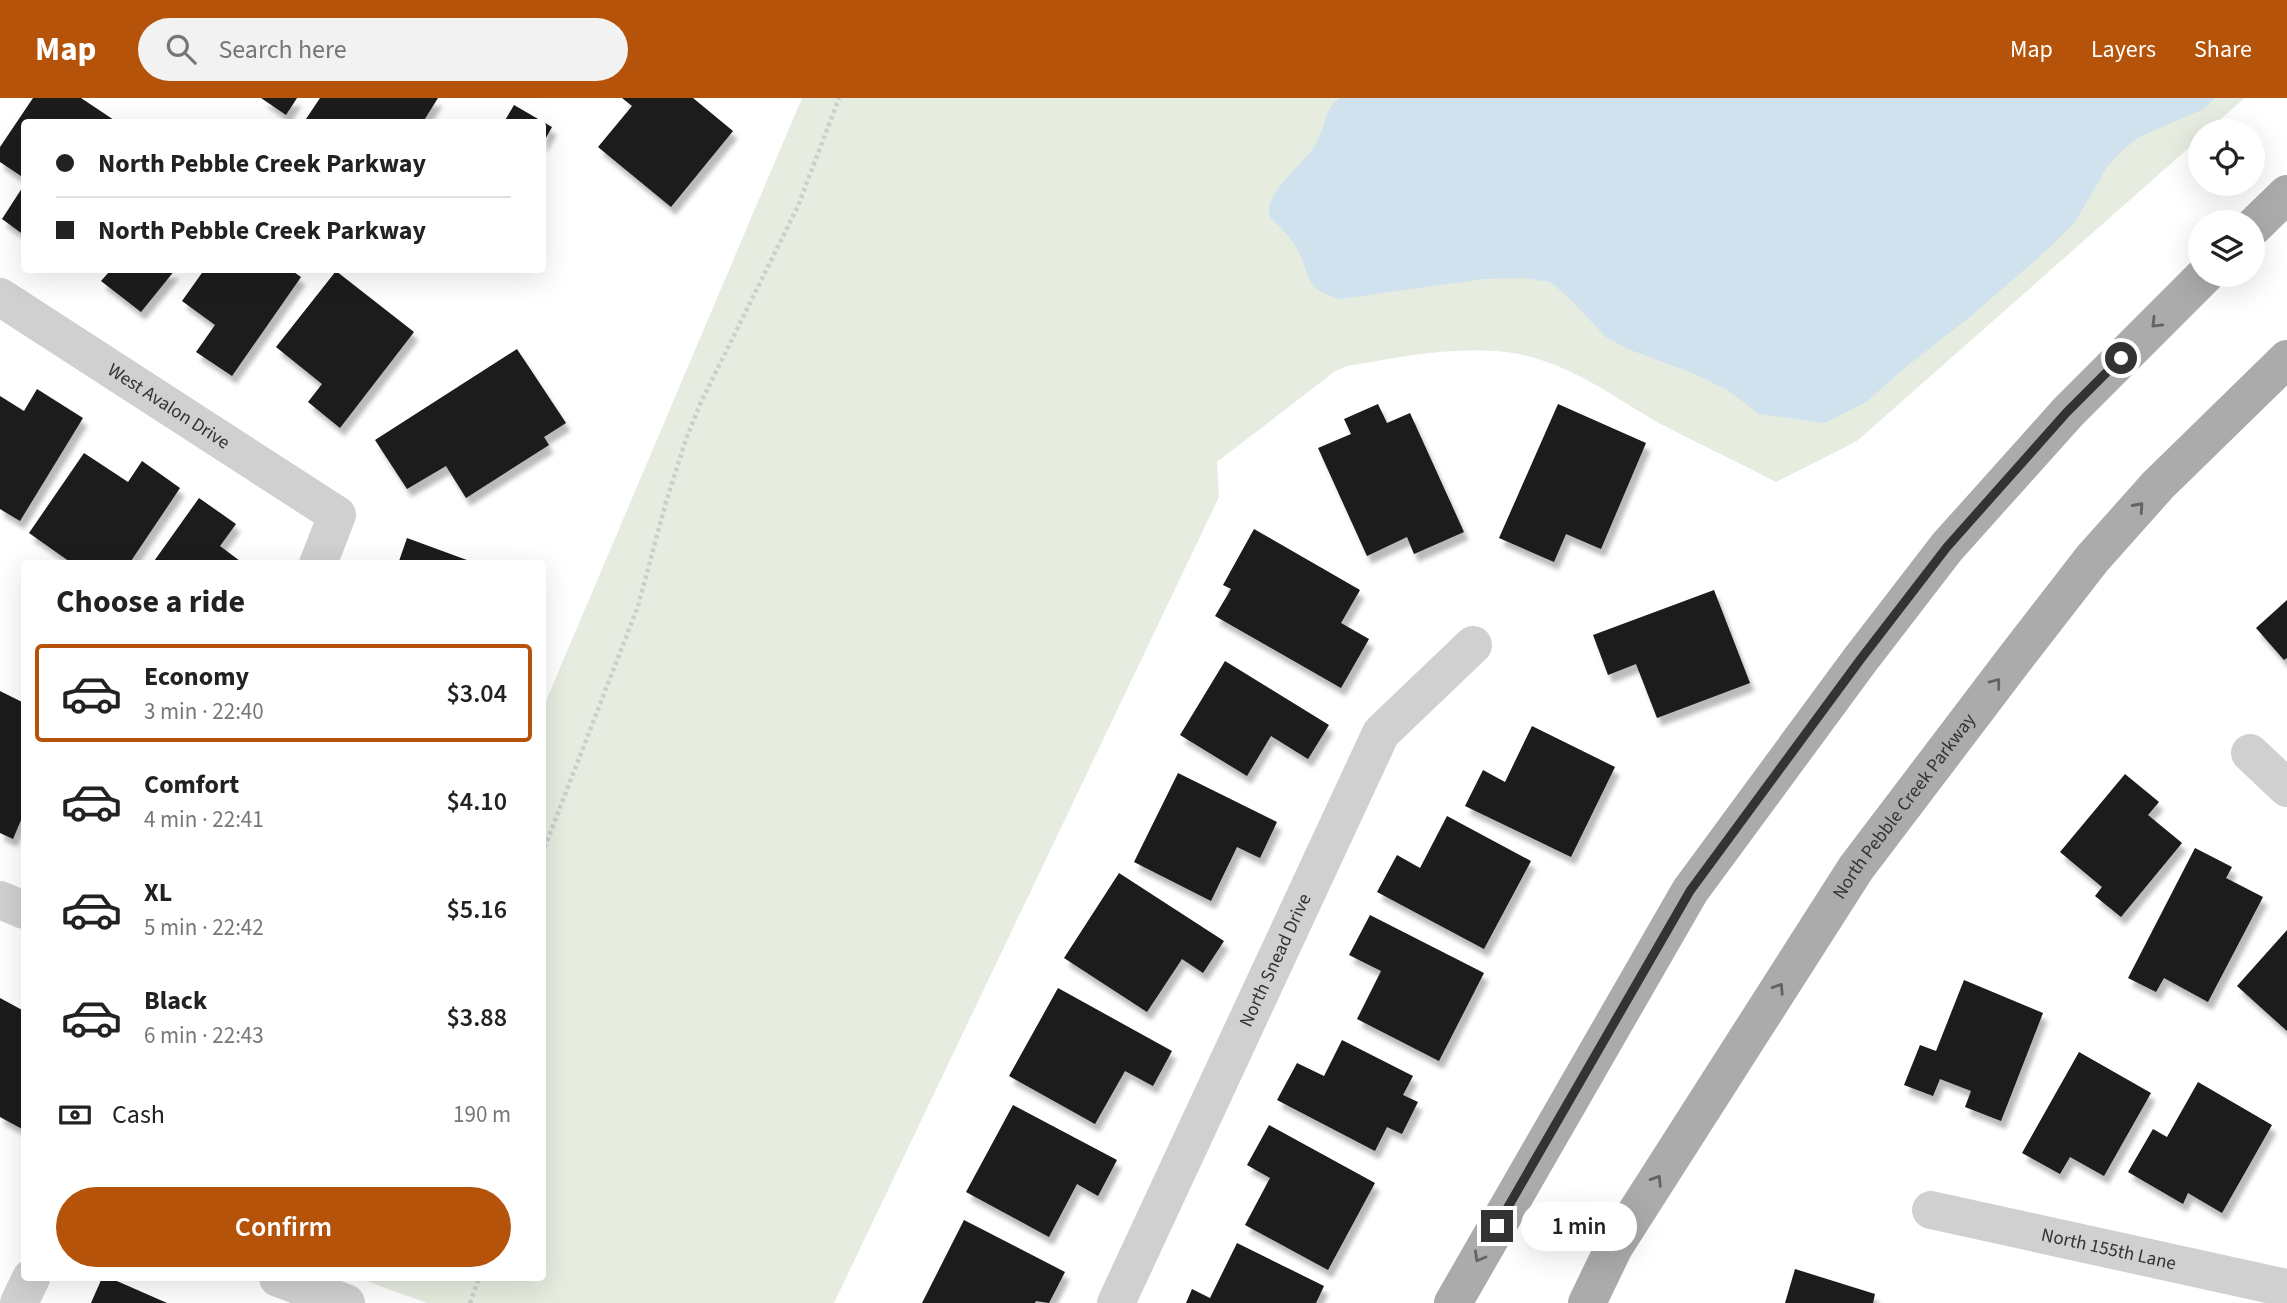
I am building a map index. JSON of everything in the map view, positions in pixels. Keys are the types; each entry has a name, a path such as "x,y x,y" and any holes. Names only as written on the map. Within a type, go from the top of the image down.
{"main road":[{"path":"2265,215 2287,194"},
{"path":"1453,1303 1698,880 1947,547 2067,412 2193,287"},
{"name":"North Pebble Creek Parkway","path":"1587,1303 1614,1247 1856,868 2092,559 2158,485 2287,359"}],"street":[{"name":"West Avalon Drive","path":"0,297 337,515 320,560"},
{"name":"North Snead Drive","path":"1116,1303 1381,733 1474,645"},
{"path":"2250,753 2287,788"},
{"path":"0,900 21,909"},
{"name":"North 155th Lane","path":"1931,1210 2287,1287"},
{"path":"19,1303 30,1281"},
{"path":"286,1281 346,1303"},
{"path":"2284,1303 2287,1287"}],"path":[{"path":"546,844 638,606 672,479 686,439 701,402 798,206 839,98"},
{"path":"470,1303 478,1281"}],"shaded area":[{"path":"802,98 2245,98 2221,119 2188,119 2188,149 1857,441 1776,482 1661,424 1563,368 1520,354 1477,350 1439,352 1347,366 1334,372 1217,462 1219,497 834,1303 427,1303 366,1281 546,1281 546,701"}],"water":[{"path":"1340,98 2215,98 2204,109 2139,137 2122,151 2107,167 2075,222 2048,249 1866,402 1825,423 1759,414 1729,391 1695,374 1628,349 1606,337 1550,282 1522,278 1483,279 1340,299 1319,290 1309,279 1293,243 1270,217 1269,208 1279,188 1313,148 1328,112"}],"building":[{"path":"33,98 81,98 112,119 21,119 21,176 0,162 0,147"},
{"path":"261,98 297,98 286,115"},
{"path":"320,98 438,98 425,119 306,119"},
{"path":"622,98 693,98 733,131 671,207 598,147 632,106"},
{"path":"514,105 538,119 506,119"},
{"path":"546,124 552,127 546,138"},
{"path":"21,190 21,233 2,219"},
{"path":"108,273 173,273 141,312 101,281"},
{"path":"202,273 295,273 301,277 232,376 196,352 215,325 182,301"},
{"path":"334,273 339,273 414,332 340,428 308,402 322,384 276,347"},
{"path":"517,349 566,423 544,437 549,445 466,498 446,466 407,489 375,440"},
{"path":"37,389 83,418 20,521 0,509 0,396 24,411"},
{"path":"1378,404 1387,423 1410,413 1464,532 1414,554 1407,537 1367,556 1318,448 1351,434 1344,419"},
{"path":"1558,404 1646,443 1601,549 1566,534 1554,562 1499,538"},
{"path":"84,453 128,482 142,461 180,488 132,560 67,560 29,533"},
{"path":"199,498 236,524 220,546 239,560 155,560"},
{"path":"1254,529 1360,590 1341,623 1369,639 1341,688 1215,616 1231,589 1223,585"},
{"path":"407,538 467,560 399,560"},
{"path":"1714,590 1750,683 1657,718 1636,664 1608,675 1593,635"},
{"path":"2287,600 2287,658 2284,660 2256,628"},
{"path":"1225,661 1329,725 1308,759 1271,736 1247,776 1180,735"},
{"path":"0,691 21,702 21,820 13,839 0,833"},
{"path":"1532,726 1615,767 1571,857 1465,806 1483,770 1505,782"},
{"path":"1178,773 1277,822 1260,858 1237,847 1211,901 1134,862"},
{"path":"2125,774 2159,802 2148,815 2182,843 2121,917 2095,896 2102,887 2060,852"},
{"path":"1447,816 1531,861 1484,949 1377,892 1397,855 1420,868"},
{"path":"2195,848 2232,867 2226,878 2263,897 2208,1002 2164,978 2156,992 2128,978"},
{"path":"1119,873 1224,941 1203,973 1182,959 1147,1012 1064,958"},
{"path":"1370,915 1484,973 1439,1061 1357,1019 1381,971 1349,955"},
{"path":"2287,930 2287,1031 2237,986"},
{"path":"1964,980 2043,1013 2001,1121 1965,1107 1971,1091 1940,1079 1933,1096 1904,1085 1920,1045 1936,1051"},
{"path":"1058,988 1172,1051 1153,1086 1125,1071 1095,1124 1009,1076"},
{"path":"0,998 21,1009 21,1128 0,1117"},
{"path":"1342,1040 1413,1076 1403,1095 1418,1102 1402,1134 1387,1127 1375,1151 1277,1100 1297,1063 1324,1076"},
{"path":"2079,1052 2151,1093 2104,1176 2070,1157 2060,1174 2022,1153"},
{"path":"2198,1082 2272,1125 2222,1213 2188,1193 2183,1204 2128,1172 2153,1129 2167,1137"},
{"path":"1013,1105 1117,1160 1098,1196 1077,1184 1049,1237 966,1192"},
{"path":"1269,1125 1375,1183 1328,1270 1245,1225 1270,1178 1247,1165"},
{"path":"964,1220 1065,1272 1049,1303 922,1303"},
{"path":"1237,1243 1324,1286 1316,1303 1186,1303 1192,1289 1210,1298"},
{"path":"1795,1269 1875,1294 1873,1303 1785,1303"},
{"path":"101,1281 117,1281 167,1303 91,1303"}],"route":[{"path":"1497,1226 1690,891 1947,547 2067,412 2121,358"}]}
